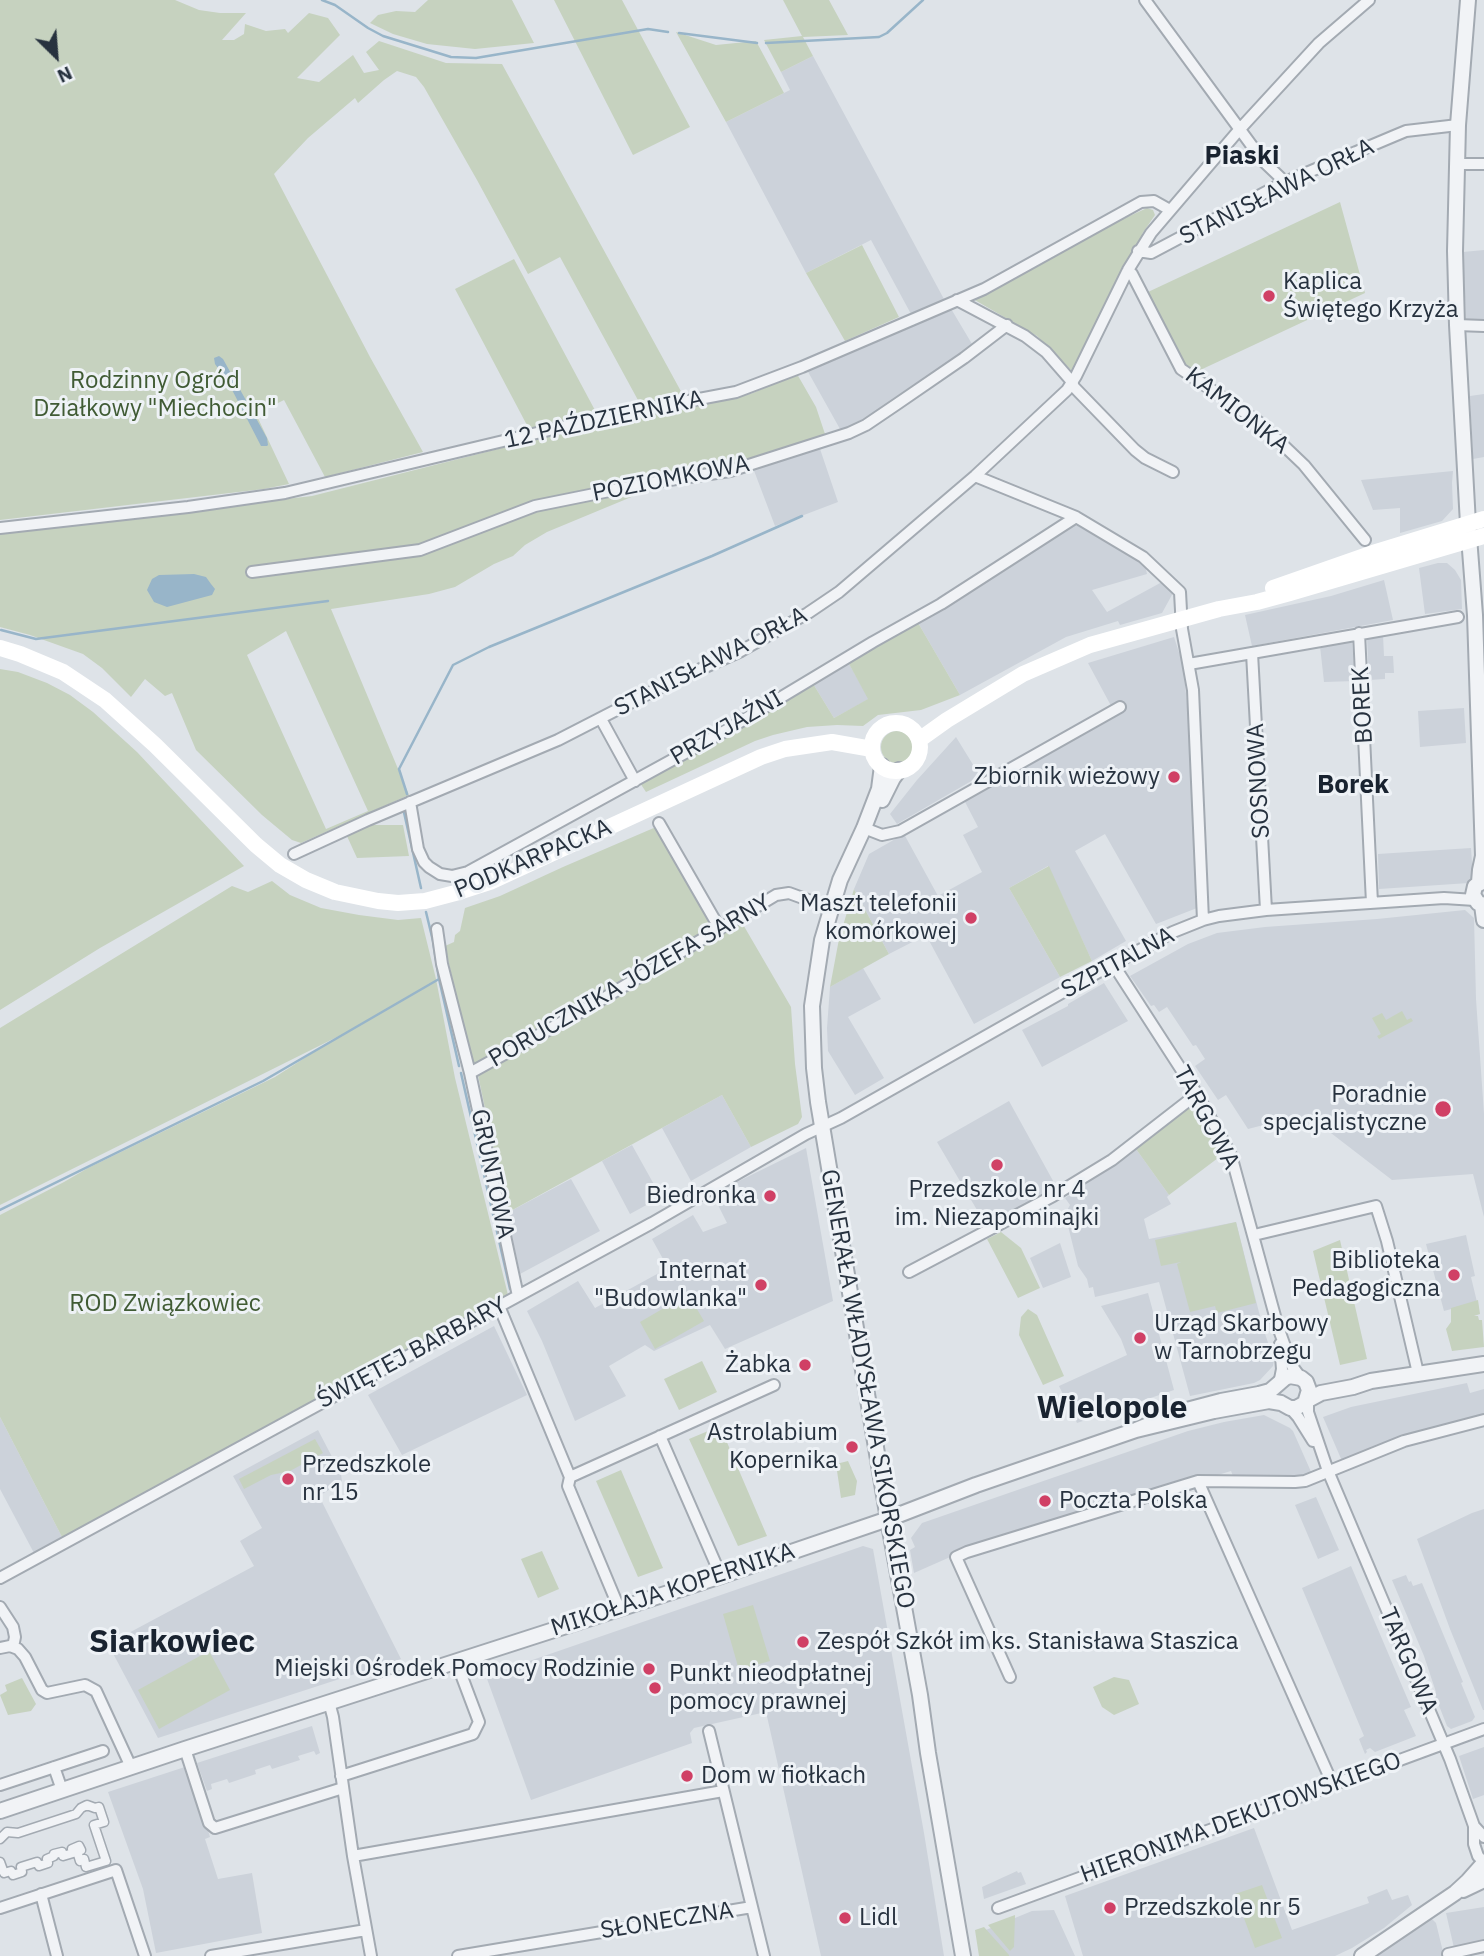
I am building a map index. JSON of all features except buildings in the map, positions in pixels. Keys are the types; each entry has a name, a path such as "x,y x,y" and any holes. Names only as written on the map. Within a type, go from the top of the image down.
{"main road":[{"path":"916,736 1023,674 1067,654 1181,619 1268,599 1474,534 1484,519"},
{"name":"PODKARPACKA","path":"0,648 63,672 104,700 155,745 256,845 281,865 322,887 348,896 378,901 425,901 509,874 761,757 802,745 842,743 856,738 873,744"},
{"path":"900,723 916,736 920,748 914,763 907,768 887,769 877,761 873,744 884,726 900,723"}],"street":[{"path":"1145,0 1263,162 1285,182"},
{"name":"STANISŁAWA ORŁA","path":"294,854 558,740 665,685 741,651 839,592 975,477 1072,384 1138,251 1239,130 1319,43 1369,0"},
{"path":"1468,0 1458,125 1455,251 1457,325 1474,534 1483,857 1480,898"},
{"name":"STANISŁAWA ORŁA","path":"1138,251 1151,253 1285,182 1406,131 1458,125"},
{"path":"1457,164 1484,163"},
{"name":"12 PAŹDZIERNIKA","path":"0,528 294,492 604,417 736,392 802,367 999,282 1141,202 1154,201 1170,210"},
{"name":"KAMIONKA","path":"1128,270 1181,369 1260,424 1282,444 1304,465 1365,540"},
{"path":"957,300 1007,325 1046,352 1072,384 1135,450 1173,472"},
{"name":"POZIOMKOWA","path":"252,572 420,550 536,506 649,483 730,471 849,433 897,404 1007,325"},
{"path":"1457,325 1484,326"},
{"path":"975,477 1076,517 1143,557 1180,592 1181,619 1193,690 1203,920"},
{"name":"PRZYJAŹNI","path":"410,802 418,849 424,862 433,871 452,876 468,872 725,731 941,604 1076,517"},
{"path":"1189,664 1458,617"},
{"name":"BOREK","path":"1359,633 1372,903"},
{"name":"SOSNOWA","path":"1252,653 1266,910"},
{"path":"864,828 881,835 900,831 1120,707"},
{"path":"601,719 635,781"},
{"name":"GENERAŁA WŁADYSŁAWA SIKORSKIEGO","path":"882,766 879,789 830,908 817,960 812,1006 814,1068 962,1956"},
{"name":"GENERAŁA WŁADYSŁAWA SIKORSKIEGO","path":"864,828 899,770"},
{"path":"659,823 720,929"},
{"name":"PORUCZNIKA JÓZEFA SARNY","path":"470,1073 584,1010 776,895 789,893 830,908"},
{"name":"SZPITALNA","path":"823,1126 1113,964 1173,932 1203,920 1266,910 1480,898"},
{"name":"GRUNTOWA","path":"437,929 442,964 470,1073 518,1296"},
{"name":"TARGOWA","path":"1113,964 1197,1094 1231,1155 1278,1327 1293,1366 1303,1380"},
{"path":"909,1272 1053,1196 1112,1160 1197,1094"},
{"name":"ŚWIĘTEJ BARBARY","path":"0,1578 652,1223 823,1126"},
{"path":"1254,1235 1377,1206 1418,1373"},
{"path":"499,1306 570,1477 568,1486 620,1608"},
{"name":"TARGOWA","path":"1278,1327 1282,1364 1279,1384"},
{"path":"1136,1430 1269,1401 1285,1406 1301,1406 1321,1393 1371,1381 1484,1364"},
{"path":"1136,1430 1183,1411 1270,1391 1290,1376 1320,1384 1371,1381"},
{"path":"1303,1380 1309,1390 1308,1400"},
{"path":"1279,1384 1277,1395 1285,1406"},
{"path":"570,1477 774,1385"},
{"name":"TARGOWA","path":"1308,1400 1308,1412 1328,1471 1443,1744 1474,1826 1474,1844 1478,1856 1484,1863"},
{"name":"TARGOWA","path":"1285,1406 1298,1417 1324,1458"},
{"path":"1010,1677 956,1557 1198,1481 1305,1481 1404,1441 1484,1420"},
{"name":"MIKOŁAJA KOPERNIKA","path":"0,1811 721,1576 1136,1430"},
{"path":"660,1436 721,1576"},
{"path":"1198,1481 1332,1785"},
{"path":"0,1607 13,1627 13,1647"},
{"path":"0,1648 13,1647 25,1657 42,1690 47,1693 85,1685 96,1691 131,1767"},
{"path":"341,1776 473,1734 480,1722 456,1661"},
{"path":"329,1702 371,1956"},
{"name":"HIERONIMA DEKUTOWSKIEGO","path":"998,1908 1484,1730"},
{"path":"709,1731 764,1956"},
{"path":"185,1749 209,1823 215,1828 343,1788"},
{"path":"0,1785 103,1751"},
{"path":"54,1767 62,1790"},
{"path":"353,1856 723,1791"},
{"path":"0,1839 7,1832 18,1833 76,1814 87,1805 99,1807 104,1822 94,1825 106,1861 86,1867 84,1859 80,1861 77,1851 80,1850 79,1846 72,1849 73,1853 63,1856 62,1852 54,1854 47,1859 48,1863 38,1866 37,1862 21,1867 22,1872 13,1875 11,1871 4,1873 0,1862"},
{"name":"TARGOWA","path":"1474,1826 1484,1837"},
{"path":"1362,1956 1455,1893 1484,1863"},
{"path":"0,1908 116,1870 145,1956"},
{"path":"1455,1893 1484,1880"},
{"path":"41,1895 57,1956"},
{"name":"SŁONECZNA","path":"458,1956 752,1907"},
{"path":"211,1956 366,1930"},
{"path":"1448,1954 1484,1946"}],"shaded area":[{"path":"813,56 945,301 911,314 871,240 806,273 726,122 790,90 781,72"},
{"path":"1484,250 1484,321 1466,320 1463,252"},
{"path":"950,307 975,349 915,388 847,428 840,429 807,370"},
{"path":"1484,394 1484,457 1473,459 1470,396"},
{"path":"819,446 838,502 775,526 753,468"},
{"path":"1453,471 1453,509 1442,521 1400,533 1400,508 1373,510 1361,480"},
{"path":"1073,525 1145,565 1147,574 1092,590 1107,612 1162,582 1173,593 1162,613 1120,625 1118,621 1066,637 960,695 917,621"},
{"path":"1447,563 1461,580 1462,609 1425,614 1419,568"},
{"path":"1384,580 1393,620 1252,646 1245,615 1331,596"},
{"path":"1383,635 1384,656 1393,656 1394,673 1385,673 1385,679 1369,680 1367,638"},
{"path":"1174,637 1183,665 1191,742 1197,908 1156,924 1105,834 1075,851 1126,941 1092,961 1048,866 1009,888 1060,977 974,1024 926,935 889,954 854,889 869,854 904,834 938,896 982,872 963,835 978,827 964,800 1116,715 1088,663"},
{"path":"1352,641 1355,681 1324,682 1320,646"},
{"path":"848,662 869,699 834,718 812,682"},
{"path":"1464,708 1466,743 1420,747 1418,711"},
{"path":"956,737 980,776 897,824 890,814"},
{"path":"1471,848 1473,879 1469,883 1379,889 1378,854"},
{"path":"1465,910 1474,918 1476,999 1484,1114 1484,1217 1473,1174 1392,1180 1314,1120 1283,1120 1248,1129 1226,1095 1218,1100 1195,1066 1205,1059 1167,1007 1159,1012 1154,1005 1151,1006 1130,976 1188,944 1217,933"},
{"path":"863,968 881,999 848,1017 884,1078 855,1095 828,1051 827,1028 830,987"},
{"path":"1104,983 1128,1021 1042,1067 1022,1030"},
{"path":"722,1095 751,1147 691,1181 662,1128"},
{"name":"Przedszkole nr 4 im. Niezapominajki","path":"1009,1101 1057,1188 987,1227 937,1142"},
{"path":"632,1145 661,1197 630,1214 602,1161"},
{"path":"806,1148 833,1301 725,1349 710,1325 654,1351 645,1345 609,1366 626,1396 575,1421 527,1311 578,1281 595,1308 668,1268 652,1239 693,1215 703,1232 727,1223 716,1201 740,1189 737,1182"},
{"path":"1136,1149 1169,1195 1167,1197 1171,1204 1144,1219 1149,1239 1236,1222 1263,1328 1274,1360 1273,1366 1260,1380 1190,1396 1159,1282 1095,1297 1093,1287 1089,1288 1087,1279 1078,1266 1065,1214 1070,1205 1065,1198"},
{"path":"571,1179 600,1231 520,1274 507,1213"},
{"path":"1466,1235 1475,1276 1471,1277 1477,1302 1444,1311 1426,1244"},
{"path":"1060,1243 1071,1277 1043,1288 1030,1258"},
{"path":"1148,1293 1174,1390 1077,1423 1059,1386 1127,1355 1121,1339 1101,1306"},
{"path":"494,1326 527,1395 402,1455 368,1395"},
{"path":"1467,1383 1470,1393 1484,1389 1484,1416 1342,1461 1323,1417 1351,1407"},
{"path":"1264,1415 1293,1431 1312,1474 1297,1479 1233,1476 1231,1471 957,1554 914,1573 910,1550 915,1547 911,1538 922,1523 1188,1431"},
{"path":"0,1417 62,1537 34,1553 0,1489"},
{"path":"318,1430 341,1474 342,1482 319,1496 401,1659 158,1738 108,1644 254,1566 240,1541 262,1528 233,1476"},
{"path":"1316,1497 1339,1550 1318,1559 1295,1505"},
{"path":"1484,1509 1484,1710 1483,1710 1417,1539"},
{"path":"863,1546 873,1549 944,1956 821,1956 766,1712 694,1728 690,1733 692,1743 531,1800 486,1676"},
{"path":"1351,1566 1411,1707 1404,1710 1416,1736 1375,1752 1370,1748 1365,1754 1359,1739 1364,1736 1302,1588"},
{"path":"1406,1575 1413,1586 1422,1583 1475,1717 1472,1721 1451,1729 1447,1726 1424,1656 1392,1580"},
{"path":"312,1726 320,1753 316,1755 314,1751 298,1756 300,1760 272,1769 270,1765 255,1770 256,1774 229,1783 227,1779 211,1784 212,1789 207,1791 197,1763"},
{"path":"1484,1747 1484,1795 1473,1799 1459,1756"},
{"path":"188,1766 210,1837 205,1839 218,1879 252,1873 262,1933 156,1953 143,1889 108,1792"},
{"path":"1254,1828 1292,1930 1369,1903 1367,1897 1387,1889 1392,1900 1408,1895 1412,1905 1384,1928 1335,1956 1083,1956 1065,1896"},
{"path":"1017,1871 1021,1872 1026,1884 984,1899 982,1887"},
{"path":"1484,1907 1484,1942 1454,1948 1446,1913"},
{"path":"1054,1910 1075,1956 984,1956 981,1932 1032,1911"},
{"path":"1425,1919 1432,1919 1436,1923 1444,1956 1369,1956"}],"green space":[{"name":"Rodzinny Ogród Działkowy \"Miechocin\"","path":"0,0 175,0 199,10 246,13 222,40 234,40 244,34 245,24 266,31 285,29 288,33 309,13 328,18 340,35 297,78 319,82 353,55 364,73 379,70 366,52 379,41 446,63 502,64 683,395 639,402 560,257 528,274 424,87 416,77 397,71 358,103 355,98 308,138 274,174 423,452 325,477 284,400 256,414 289,484 0,520"},
{"path":"428,0 512,0 534,43 475,49 427,44 393,34 370,23 378,15 396,11 415,12"},
{"path":"554,0 622,0 690,127 633,155"},
{"path":"783,0 829,0 848,35 803,37 813,56 781,72 764,40 802,36"},
{"path":"676,32 716,45 756,41 784,93 726,122"},
{"path":"1340,202 1365,293 1196,372 1186,366 1148,292"},
{"path":"1147,208 1153,210 1155,215 1142,234 1144,236 1073,372 1037,336 973,299 1120,218 1121,220"},
{"path":"862,245 899,317 845,341 806,273"},
{"path":"514,259 597,414 529,429 455,289"},
{"path":"797,374 816,407 826,437 723,475 641,493 547,532 513,556 455,587 429,594 331,609 409,795 301,843 292,840 262,815 196,750 172,693 165,696 145,679 131,697 102,668 83,654 0,627 0,532 312,496 589,426 753,393","holes":["286,631 368,811 326,829 247,655"]},
{"path":"917,621 960,695 921,710 878,715 863,726 807,727 773,735 646,792 640,783 812,682 834,718 868,699 848,662"},
{"path":"0,669 18,672 47,683 70,695 93,712 137,752 244,866 100,948 0,1010"},
{"path":"897,731 909,735 913,747 909,759 897,763 885,759 881,747 885,735"},
{"path":"367,825 403,825 409,856 357,858 346,834"},
{"path":"656,827 715,925 474,1066 445,946 454,942 455,935 460,931 465,908 500,896"},
{"path":"1049,866 1092,961 1060,977 1009,888"},
{"name":"ROD Związkowiec","path":"272,881 290,895 321,908 398,920 421,918 455,1078 508,1295 62,1537 0,1417 0,1215 88,1168 275,1077 339,1036 0,1205 0,1028 232,886 248,892"},
{"path":"854,889 889,954 830,987 839,939"},
{"path":"741,921 791,1007 802,1117 798,1124 751,1147 722,1095 507,1213 478,1075 653,975"},
{"path":"1402,1011 1407,1020 1411,1018 1413,1021 1379,1039 1377,1036 1381,1034 1372,1018 1382,1013 1386,1020"},
{"path":"1191,1107 1222,1155 1169,1195 1136,1149"},
{"path":"1236,1222 1256,1303 1217,1313 1215,1306 1190,1312 1177,1264 1181,1262 1161,1266 1155,1240"},
{"path":"1001,1232 1021,1248 1040,1288 1018,1298 987,1239"},
{"path":"1340,1240 1367,1359 1340,1365 1313,1251"},
{"path":"688,1294 704,1321 655,1349 640,1322"},
{"path":"1478,1300 1480,1314 1474,1316 1482,1320 1484,1347 1452,1351 1446,1329 1451,1322 1451,1308"},
{"path":"1028,1309 1037,1315 1064,1376 1043,1385 1019,1335 1021,1317"},
{"path":"702,1361 717,1392 679,1410 664,1379"},
{"path":"720,1426 767,1536 738,1546 689,1439"},
{"path":"315,1439 323,1453 290,1471 271,1475 244,1489 239,1479"},
{"path":"848,1461 857,1481 855,1495 841,1498 836,1464"},
{"path":"621,1470 663,1568 638,1577 596,1481"},
{"path":"542,1551 559,1589 538,1598 521,1559"},
{"path":"753,1605 770,1661 739,1670 723,1614"},
{"path":"209,1651 230,1690 159,1729 138,1690"},
{"path":"1114,1677 1129,1680 1139,1704 1114,1715 1102,1707 1093,1687"},
{"path":"22,1678 36,1704 31,1711 8,1715 0,1695 7,1691 5,1685"},
{"path":"1262,1885 1282,1938 1255,1948 1235,1894"},
{"path":"1015,1915 1014,1947 1010,1951 988,1925"},
{"path":"984,1927 1009,1956 979,1956 975,1930"}],"water":[{"path":"219,356 267,438 267,446 261,446 228,382 215,364 214,358"},
{"path":"194,574 206,577 215,589 212,595 167,607 154,602 147,590 152,579 159,575"}],"waterway":[{"path":"322,0 335,5 383,36 451,57 476,58 648,29 668,32"},
{"path":"766,43 879,37 923,0"},
{"path":"679,33 757,43"},
{"path":"407,794 399,769 453,665 489,647 712,556 802,516"},
{"path":"1,630 36,639 328,601"},
{"path":"403,808 421,888"},
{"path":"426,912 459,1066"},
{"path":"0,1210 263,1081 439,979"},
{"path":"461,1073 510,1289"}],"place":[{"name":"Kaplica Świętego Krzyża","path":"1269,296"},
{"name":"Zbiornik wieżowy","path":"1174,777"},
{"name":"Maszt telefonii komórkowej","path":"971,918"},
{"name":"Poradnie specjalistyczne","path":"1443,1109"},
{"name":"Przedszkole nr 4 im. Niezapominajki","path":"997,1165"},
{"name":"Biedronka","path":"770,1196"},
{"name":"Biblioteka Pedagogiczna","path":"1454,1275"},
{"name":"Internat \"Budowlanka\"","path":"761,1285"},
{"name":"Urząd Skarbowy w Tarnobrzegu","path":"1140,1338"},
{"name":"Żabka","path":"805,1365"},
{"name":"Astrolabium Kopernika","path":"852,1447"},
{"name":"Przedszkole nr 15","path":"288,1479"},
{"name":"Poczta Polska","path":"1045,1501"},
{"name":"Zespół Szkół im ks. Stanisława Staszica","path":"803,1642"},
{"name":"Miejski Ośrodek Pomocy Rodzinie","path":"649,1669"},
{"name":"Punkt nieodpłatnej pomocy prawnej","path":"655,1688"},
{"name":"Dom w fiołkach","path":"687,1776"},
{"name":"Przedszkole nr 5","path":"1110,1908"},
{"name":"Lidl","path":"845,1918"}],"district":[{"name":"Piaski","path":"1242,156"},
{"name":"Borek","path":"1353,785"},
{"name":"Wielopole","path":"1112,1409"},
{"name":"Siarkowiec","path":"172,1643"}]}
